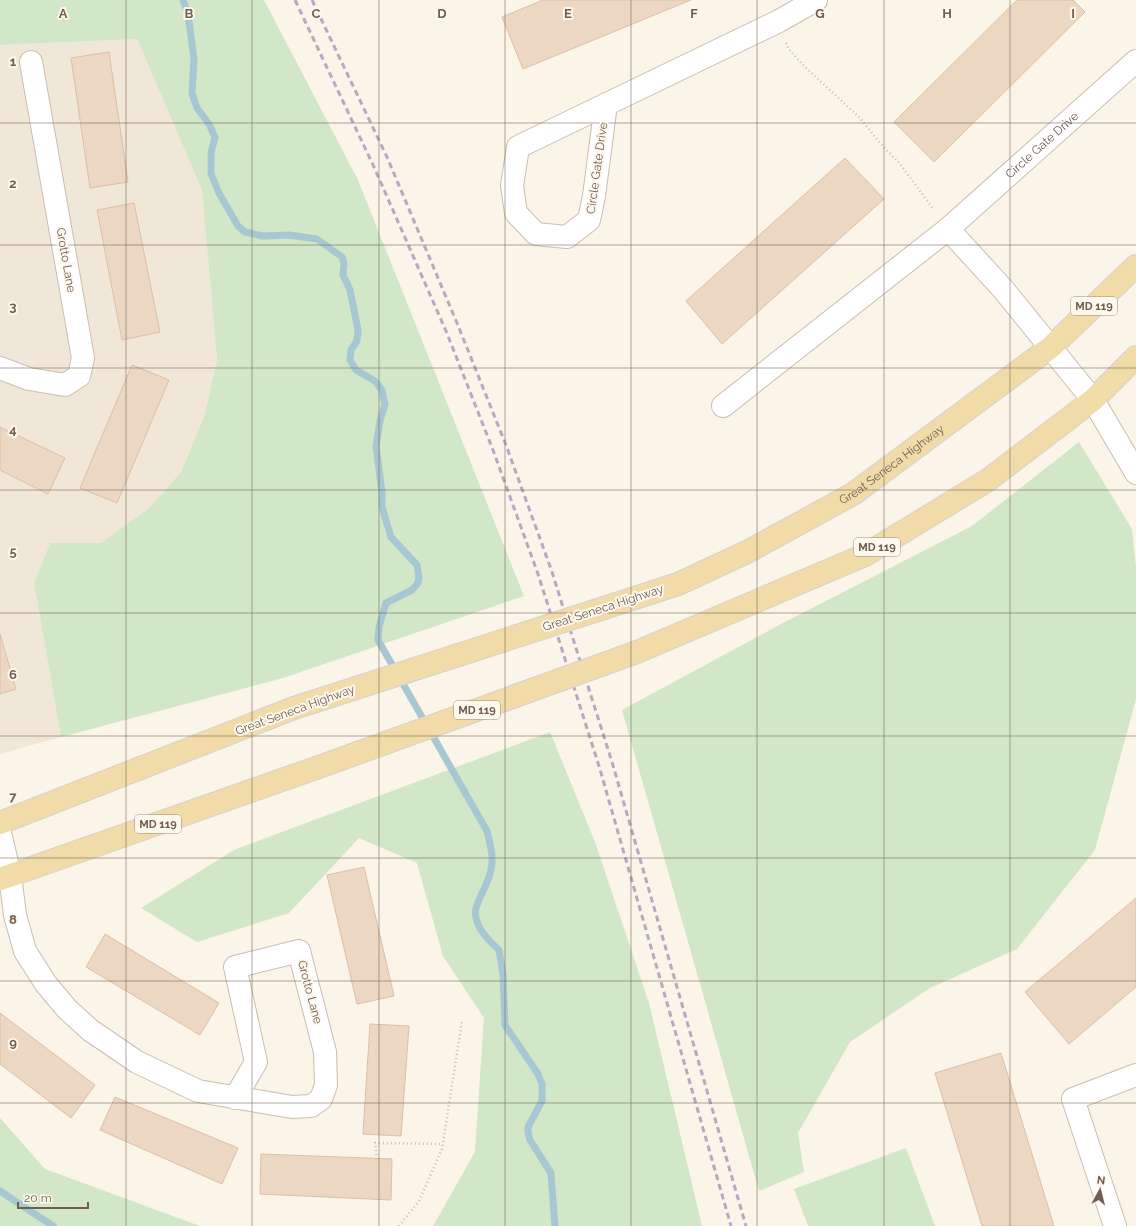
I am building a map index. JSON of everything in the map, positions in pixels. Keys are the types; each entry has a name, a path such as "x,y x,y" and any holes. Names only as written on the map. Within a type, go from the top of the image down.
{"main road":[{"name":"Great Seneca Highway","path":"0,823 294,708 678,584 747,552 853,494 1051,347 1136,266"},
{"name":"MD 119","path":"5,877 316,768 637,652 865,555 988,480 1093,400 1136,357"}],"street":[{"name":"Circle Gate Drive","path":"606,104 594,196 589,220 567,237 536,234 516,213 512,186 518,147 606,104 779,21 816,0"},
{"name":"Circle Gate Drive","path":"723,406 948,228 1136,61"},
{"name":"Grotto Lane","path":"0,368 29,379 65,384 79,376 83,358 31,62"},
{"path":"948,228 1003,289 1093,400 1136,473"},
{"name":"Grotto Lane","path":"0,833 5,877 25,951 46,984 67,1009 90,1030 137,1062 198,1091 234,1098 292,1107 311,1106 321,1099 326,1085 325,1052 299,951 236,967 256,1062 234,1098"},
{"path":"1116,1226 1073,1099 1136,1075"}],"path":[{"path":"779,21 788,48 803,65 860,118 880,143 900,164 948,228"},
{"path":"399,1226 419,1201 444,1144 462,1020"},
{"path":"377,1158 376,1143 444,1144"}],"shaded area":[{"path":"137,39 202,190 217,358 205,414 181,472 148,509 101,543 50,543 34,583 61,737 0,754 0,45"}],"green space":[{"path":"0,0 264,0 358,180 524,596 283,678 61,737 34,583 50,543 101,543 148,509 181,472 205,414 217,359 202,190 137,39 0,45"},
{"path":"1079,442 1132,529 1136,567 1136,699 1095,850 1017,949 930,988 850,1042 798,1133 804,1172 759,1191 622,710 783,623 972,526"},
{"path":"550,732 595,842 649,1003 702,1226 433,1226 475,1152 484,1018 443,956 417,863 359,838 289,913 197,942 141,908 234,850"},
{"path":"0,1118 45,1169 200,1226 0,1226"},
{"path":"906,1148 935,1226 808,1226 794,1189"}],"building":[{"path":"543,0 691,0 523,69 502,17"},
{"path":"1017,0 1073,0 1085,12 934,162 894,122"},
{"path":"109,52 128,182 90,188 71,58"},
{"path":"845,158 884,199 722,344 686,301"},
{"path":"134,203 160,332 122,340 97,210"},
{"path":"132,365 169,380 117,503 80,488"},
{"path":"0,427 65,458 48,494 0,470"},
{"path":"0,634 16,689 0,694"},
{"path":"364,867 394,996 357,1004 327,875"},
{"path":"1136,898 1136,987 1069,1044 1025,992"},
{"path":"105,934 219,1003 200,1035 86,967"},
{"path":"0,1013 95,1085 71,1118 0,1064"},
{"path":"370,1024 409,1026 401,1136 363,1134"},
{"path":"1001,1053 1054,1226 982,1226 935,1073"},
{"path":"115,1097 238,1148 222,1184 100,1130"},
{"path":"261,1154 392,1159 391,1200 260,1194"}],"waterway":[{"path":"183,0 188,14 194,59 192,93 197,108 209,124 215,137 211,153 211,174 219,193 238,226 245,232 263,236 289,235 317,239 342,257 344,264 343,275 350,290 358,330 357,341 351,350 350,360 356,370 375,381 382,390 385,405 380,421 376,446 382,492 382,507 391,537 417,565 419,578 418,583 412,590 386,603 379,627 378,640 487,831 492,865 488,880 476,908 476,920 482,932 499,950 503,974 505,1025 538,1074 542,1084 542,1101 528,1127 528,1132 530,1140 551,1173 555,1226"},
{"path":"0,1191 53,1226"}],"railway":[{"path":"295,0 374,167 446,331 493,450 538,574 599,766 731,1226"},
{"path":"312,0 387,157 457,323 506,445 551,569 612,762 746,1226"}]}
